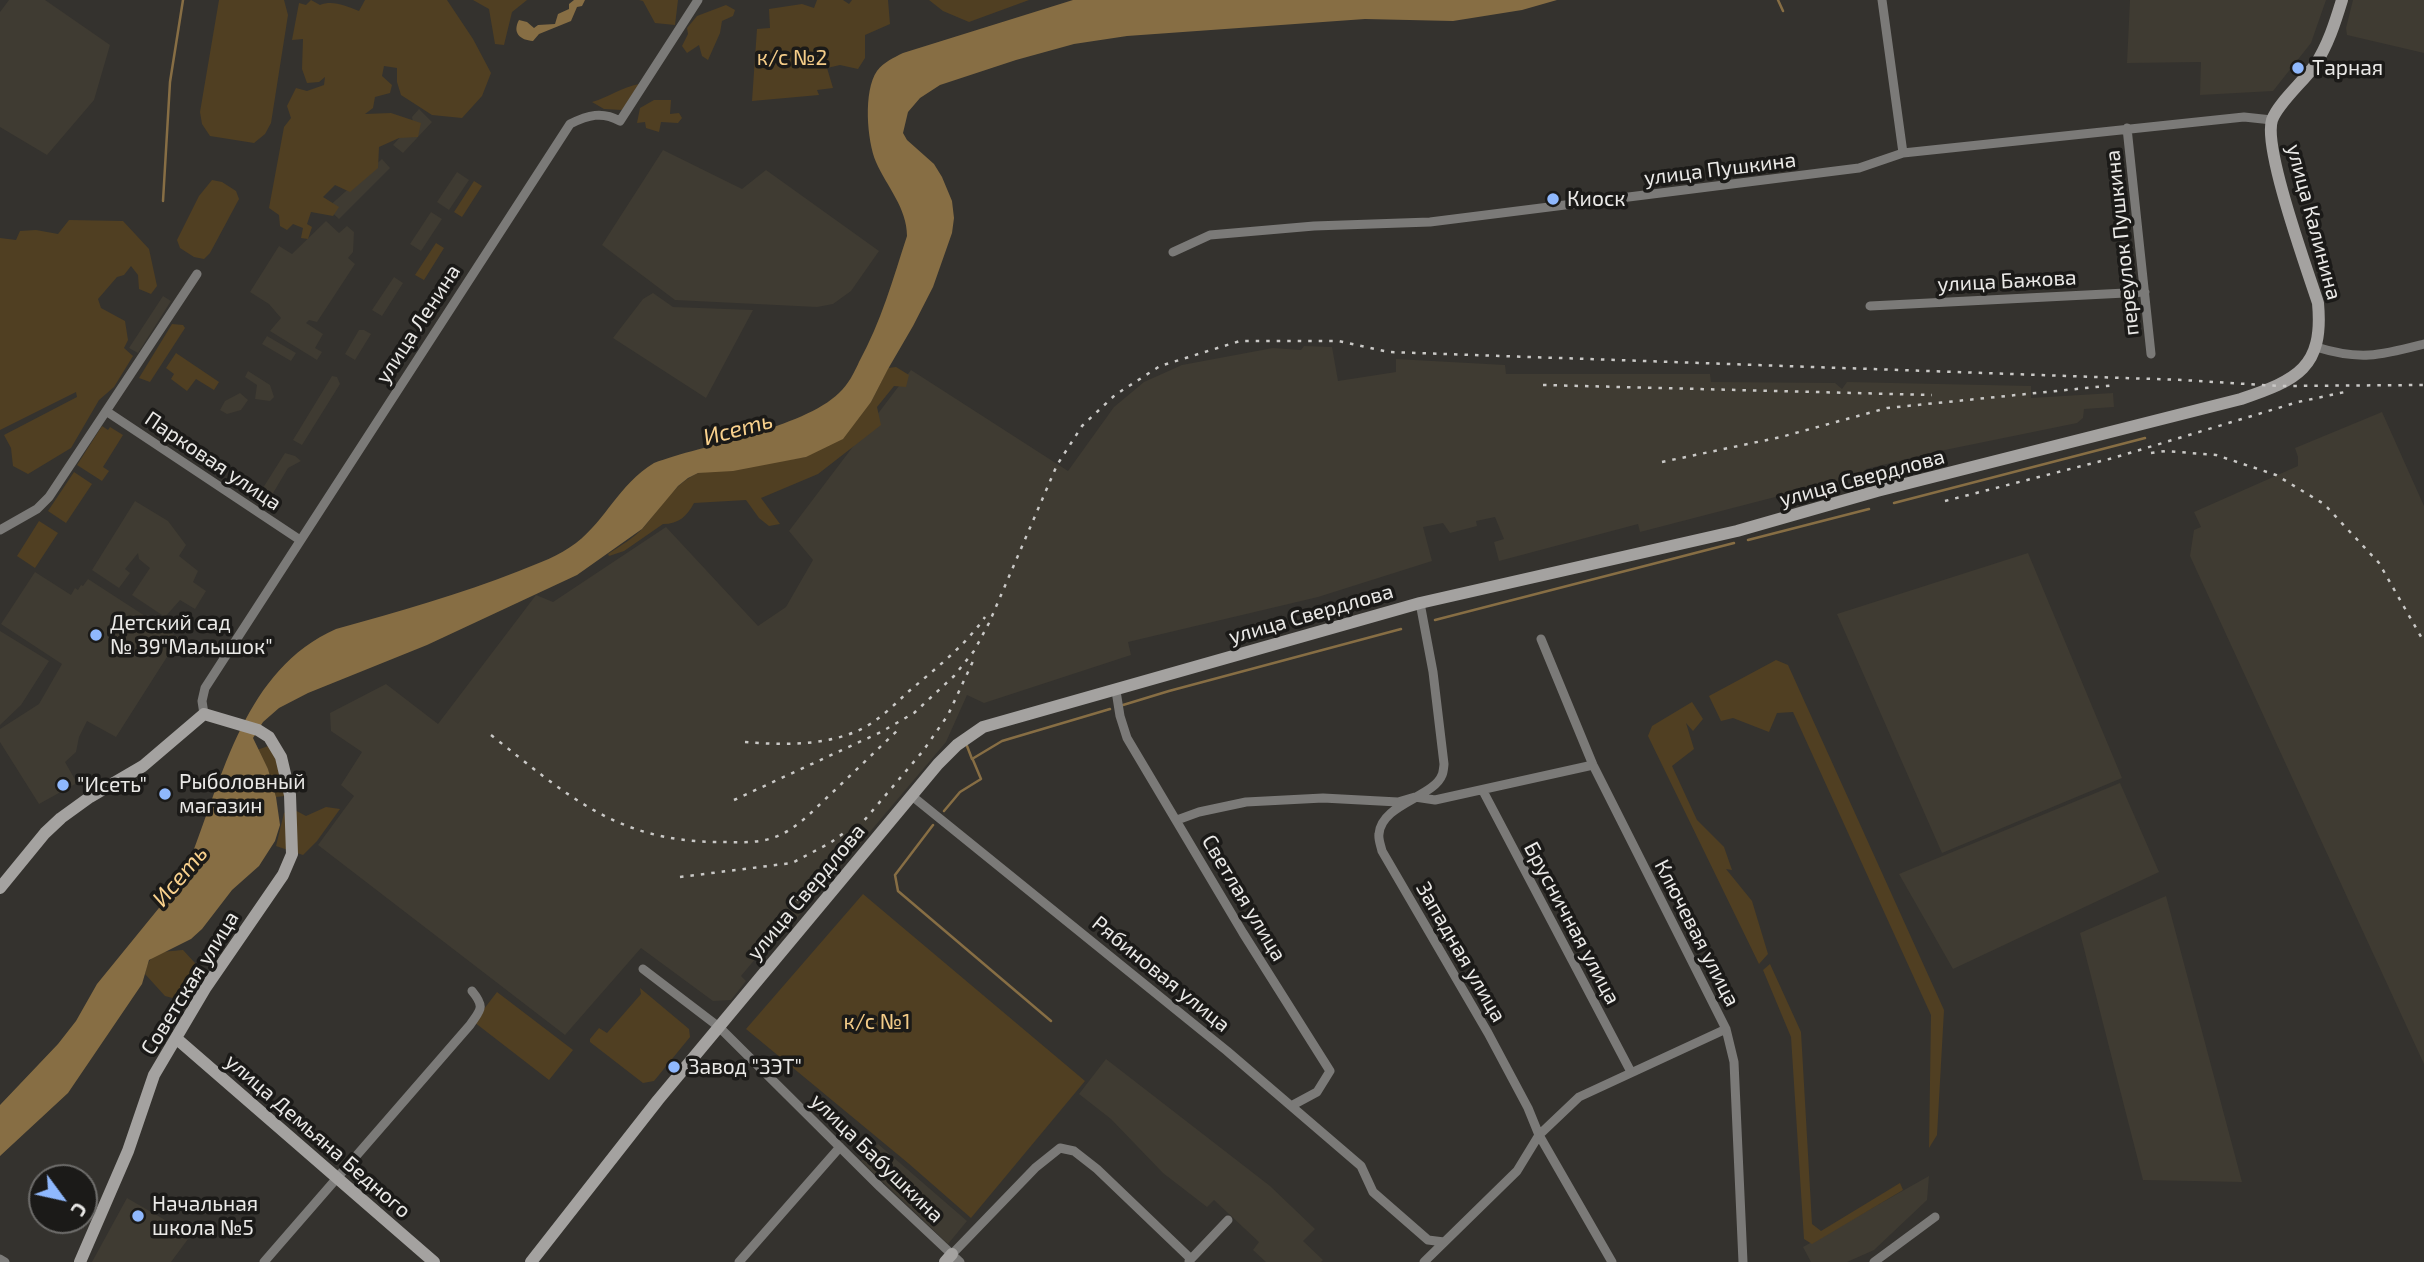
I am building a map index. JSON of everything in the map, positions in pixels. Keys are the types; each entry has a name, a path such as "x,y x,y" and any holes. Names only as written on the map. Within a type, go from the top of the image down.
{"main road":[{"name":"улица Калинина","path":"2316,347 2320,326 2318,303 2276,168 2271,135 2273,120 2330,39 2342,0"},
{"name":"улица Свердлова","path":"531,1262 658,1100 912,796 957,745 983,727 1420,603 1737,531 1877,491 2241,399 2279,386 2288,380 2298,373 2316,347"},
{"name":"Советская улица","path":"80,1262 128,1151 154,1075 206,987 283,875 292,853 290,795 281,757 269,737 258,730 204,714"},
{"path":"0,888 45,833 61,818 90,797 143,766 204,714"},
{"name":"улица Демьяна Бедного","path":"177,1039 434,1262"}],"street":[{"name":"улица Ленина","path":"204,714 202,701 205,688 570,124 596,114 621,121 698,0"},
{"path":"1882,0 1903,153"},
{"name":"улица Пушкина","path":"1173,252 1210,235 1314,226 1430,222 1859,168 1903,153 2244,117 2273,120"},
{"name":"переулок Пушкина","path":"2127,128 2151,354"},
{"path":"0,530 37,509 49,497 197,274"},
{"name":"улица Бажова","path":"1870,306 2145,292"},
{"path":"2316,347 2340,355 2362,357 2424,344"},
{"name":"Парковая улица","path":"106,411 300,540"},
{"name":"Западная улица","path":"1420,603 1433,672 1443,774 1385,819 1378,834 1382,851 1488,1033 1528,1108 1539,1135 1612,1262"},
{"name":"Ключевая улица","path":"1541,639 1593,765 1726,1029 1734,1062 1743,1262"},
{"name":"Светлая улица","path":"1116,691 1127,738 1243,933 1330,1070 1317,1093 1291,1106"},
{"path":"1177,820 1199,812 1246,802 1323,798 1398,802 1415,797 1435,800 1593,765"},
{"name":"Брусничная улица","path":"1483,791 1631,1072"},
{"name":"Рябиновая улица","path":"912,796 1227,1051 1361,1166 1373,1192 1428,1240 1444,1242"},
{"name":"улица Бабушкина","path":"643,969 719,1027 952,1259"},
{"path":"264,1262 470,1025 481,1006 481,1002 472,992"},
{"path":"1424,1262 1517,1171 1539,1135 1579,1097 1726,1029"},
{"path":"739,1262 841,1147"},
{"path":"952,1259 1035,1168 1060,1148 1074,1150 1097,1169 1190,1260 1228,1220"},
{"path":"1874,1262 1935,1217"},
{"path":"0,1259 5,1262"}],"shaded area":[{"path":"9,0 45,0 110,45 94,100 47,155 0,127 0,12"},
{"path":"574,0 585,0 582,6 577,7 571,21 539,34 533,41 518,35 516,29 519,20 534,28 538,25 555,24 558,14 569,9 569,4"},
{"path":"1073,0 1557,0 1522,10 1453,21 1365,19 1127,36 1074,44 940,85 920,98 908,112 903,133 907,140 934,164 942,177 952,201 952,233 933,287 913,326 871,402 843,439 806,457 733,471 698,473 678,486 642,529 577,575 427,645 308,693 279,708 263,722 253,738 268,769 276,797 280,825 275,841 259,866 232,890 202,929 191,939 149,960 142,984 68,1093 0,1156 0,1105 58,1044 76,1021 97,984 179,881 190,860 241,728 279,670 305,647 336,629 452,595 556,555 587,534 631,481 654,463 777,426 823,405 839,393 853,375 874,331 907,236 904,216 876,162 870,142 868,103 877,71 903,53"},
{"path":"2130,0 2326,0 2311,43 2273,91 2200,95 2201,62 2127,63"},
{"path":"2353,0 2424,0 2424,53 2347,35 2346,28"},
{"path":"419,109 432,122 403,153 393,145 413,123 412,117"},
{"path":"663,150 742,189 766,170 879,251 851,291 833,304 817,307 675,300 602,245"},
{"path":"382,159 390,168 339,219 327,208"},
{"path":"457,172 469,180 449,210 437,202"},
{"path":"431,212 442,219 421,251 410,244"},
{"path":"326,221 339,233 347,226 354,232 353,252 348,258 355,264 317,322 309,320 306,323 323,334 315,348 322,352 317,360 270,331 281,318 269,304 250,292 279,246 292,254"},
{"path":"394,277 403,283 382,316 372,310"},
{"path":"653,293 673,307 753,310 706,398 613,338 643,299"},
{"path":"163,296 171,301 138,353 129,348"},
{"path":"359,330 371,334 355,360 345,354"},
{"path":"267,336 296,353 291,361 262,344"},
{"path":"1304,346 1332,347 1338,381 1396,372 1396,359 1505,365 1506,374 1710,374 1711,382 1835,383 1842,389 1847,382 2031,386 2031,398 2113,393 2114,407 2084,409 2083,418 2077,423 1935,452 1866,469 1864,474 1640,532 1638,524 1499,561 1494,542 1504,539 1495,517 1476,521 1477,526 1450,533 1443,523 1423,527 1432,561 1318,597 1128,642 1131,655 984,703 967,695 946,742 797,918 792,915 741,976 746,981 731,1000 713,1001 641,948 565,1035 318,845 354,796 341,785 362,752 331,731 330,713 386,684 438,724 536,595 553,602 666,527 758,626 786,607 813,560 789,531 911,370 1068,471 1114,407 1144,382 1182,365 1273,348 1301,350"},
{"path":"248,371 270,385 274,397 270,401 255,399 257,385 245,377"},
{"path":"332,376 337,377 340,384 302,445 293,440"},
{"path":"240,393 248,400 241,410 227,414 220,410 225,401"},
{"path":"2382,412 2424,506 2424,1064 2190,556 2194,530 2201,527 2194,512 2298,466 2295,448"},
{"path":"285,453 301,461 288,468 266,505 256,499"},
{"path":"135,501 168,521 186,545 179,556 198,571 193,582 206,591 195,609 180,600 165,617 132,595 150,568 139,559 138,553 125,569 130,573 119,588 92,570"},
{"path":"2028,553 2122,778 1942,853 1837,614"},
{"path":"35,572 71,595 75,588 78,590 88,579 179,638 116,737 87,721 79,737 76,752 65,762 77,783 39,804 0,742 0,729 39,704 62,664 1,624"},
{"path":"0,631 49,661 21,705 0,725"},
{"path":"2120,783 2159,872 1953,969 1899,874"},
{"path":"2166,896 2242,1182 2143,1180 2080,933"},
{"path":"1106,1059 1270,1186 1315,1229 1303,1241 1323,1260 1266,1262 1253,1250 1259,1242 1214,1200 1207,1207 1163,1173 1111,1119 1079,1094"},
{"path":"878,1144 967,1221 948,1244 861,1161"},
{"path":"1929,1176 1927,1200 1874,1250 1847,1262 1811,1262 1803,1247"},
{"name":"Начальная школа №5","path":"127,1198 191,1235 171,1262 92,1262"}],"green space":[{"path":"219,0 284,0 288,15 271,123 265,134 254,143 210,136 202,124 200,112"},
{"path":"311,0 320,5 334,3 359,11 365,0 447,0 473,39 491,73 482,96 462,118 432,115 401,95 397,68 384,66 382,76 392,85 390,93 375,97 373,108 365,114 391,113 421,123 418,137 399,138 379,147 378,168 350,192 335,185 323,197 339,207 333,216 311,212 307,224 312,227 308,239 301,238 303,228 293,224 287,230 280,226 279,215 269,208 284,127 291,118 287,106 296,88 307,91 324,85 325,77 319,82 307,83 302,69 303,39 292,40 299,3 306,5"},
{"path":"473,0 527,0 512,12 504,45 495,44 489,9"},
{"path":"639,0 678,0 675,25 655,23 643,1"},
{"name":"к/с №2","path":"817,0 843,0 849,4 852,0 888,0 890,24 865,35 865,58 858,69 840,65 827,68 833,88 817,90 819,95 752,101 757,29 770,28 769,9 802,4 814,8"},
{"path":"929,0 1029,0 969,22 943,11"},
{"path":"726,5 735,10 733,16 722,21 720,33 708,60 702,56 699,45 687,53 682,46 688,34 687,28 697,16"},
{"path":"639,84 622,110 604,109 592,102 627,87"},
{"path":"654,100 671,100 670,114 679,113 682,118 678,123 661,122 659,132 646,128 645,122 637,123 640,108"},
{"path":"212,180 222,182 236,191 239,199 210,253 204,259 194,257 180,248 177,240 199,196"},
{"path":"474,181 482,186 462,217 454,212"},
{"path":"69,220 123,221 149,249 157,286 151,294 139,289 138,275 131,266 124,275 117,277 98,299 101,308 125,321 128,340 124,348 133,356 114,387 99,400 71,448 28,474 13,466 11,448 4,435 77,397 76,392 0,430 0,238 16,240 20,231 36,230 58,234"},
{"path":"436,243 444,248 424,280 415,275"},
{"path":"172,324 183,325 185,328 150,382 139,378"},
{"path":"176,353 219,382 214,390 196,379 187,391 171,379 174,374 166,368"},
{"path":"896,367 909,375 906,387 894,386 877,407 881,425 818,474 761,498 780,524 769,526 759,518 746,500 694,503 682,518 674,523 663,524 624,551 609,556 608,554 640,531 675,490 698,473 806,457 871,402 888,368"},
{"path":"102,426 108,430 110,427 123,435 103,467 109,471 102,481 77,465"},
{"path":"74,472 92,484 66,523 48,511"},
{"path":"39,521 58,533 35,568 17,556"},
{"path":"1776,660 1788,665 1944,1010 1937,1135 1929,1148 1931,1015 1793,712 1777,713 1769,732 1733,718 1721,721 1709,696"},
{"path":"1692,702 1703,719 1693,731 1686,723 1694,749 1672,766 1697,820 1724,847 1732,870 1726,869 1752,901 1768,954 1759,964 1648,736 1652,726"},
{"path":"271,745 290,788 285,796 276,797 268,769 257,750"},
{"path":"326,807 340,809 317,841 303,855 276,846 284,813 291,808 306,816"},
{"name":"к/с №1","path":"863,894 1085,1081 971,1218 746,1029"},
{"path":"183,950 195,963 196,979 180,1000 165,996 145,974 153,957 163,952"},
{"path":"1770,964 1801,1032 1812,1224 1821,1231 1900,1183 1903,1190 1812,1244 1804,1239 1791,1037 1763,970"},
{"path":"640,988 689,1029 690,1037 654,1081 643,1083 590,1042 599,1028 607,1033 641,994"},
{"path":"497,992 573,1050 549,1080 474,1022"}],"waterway":[{"path":"163,201 170,82 183,0"},
{"path":"1778,0 1783,11"},
{"path":"1894,503 2145,438"},
{"path":"1748,540 1869,509"},
{"path":"1435,620 1734,543"},
{"path":"1123,705 1401,629"},
{"path":"967,746 972,759 1002,741 1110,709"},
{"path":"944,811 960,792 981,779 973,760"},
{"path":"933,825 895,875 898,891 1051,1021"}],"railway":[{"path":"734,800 881,732 914,713 954,676 974,651 989,623 1057,465 1082,426 1115,395 1160,366 1240,341 1339,341 1389,352 2182,380 2279,386 2424,385"},
{"path":"1543,385 1932,395"},
{"path":"1662,462 1781,437 1887,408 2116,385"},
{"path":"1945,501 2113,458 2298,402 2345,392"},
{"path":"2151,453 2166,451 2216,455 2276,475 2324,504 2379,563 2424,642"},
{"path":"745,742 816,742 864,728 949,657 985,617"},
{"path":"790,908 923,751 948,715 974,659"},
{"path":"491,735 569,795 620,823 681,840 754,842 783,833 799,823 900,728"},
{"path":"680,877 792,863 848,830"}],"place":[{"name":"Тарная","path":"2298,68"},
{"name":"Киоск","path":"1553,199"},
{"name":"Детский сад № 39\"Малышок\"","path":"96,635"},
{"name":"\"Исеть\"","path":"63,785"},
{"name":"Рыболовный магазин","path":"165,794"},
{"name":"Завод \"ЗЭТ\"","path":"674,1067"},
{"name":"Начальная школа №5","path":"138,1216"}],"water label":[{"name":"Исеть","path":"738,429"},
{"name":"Исеть","path":"180,876"}]}
